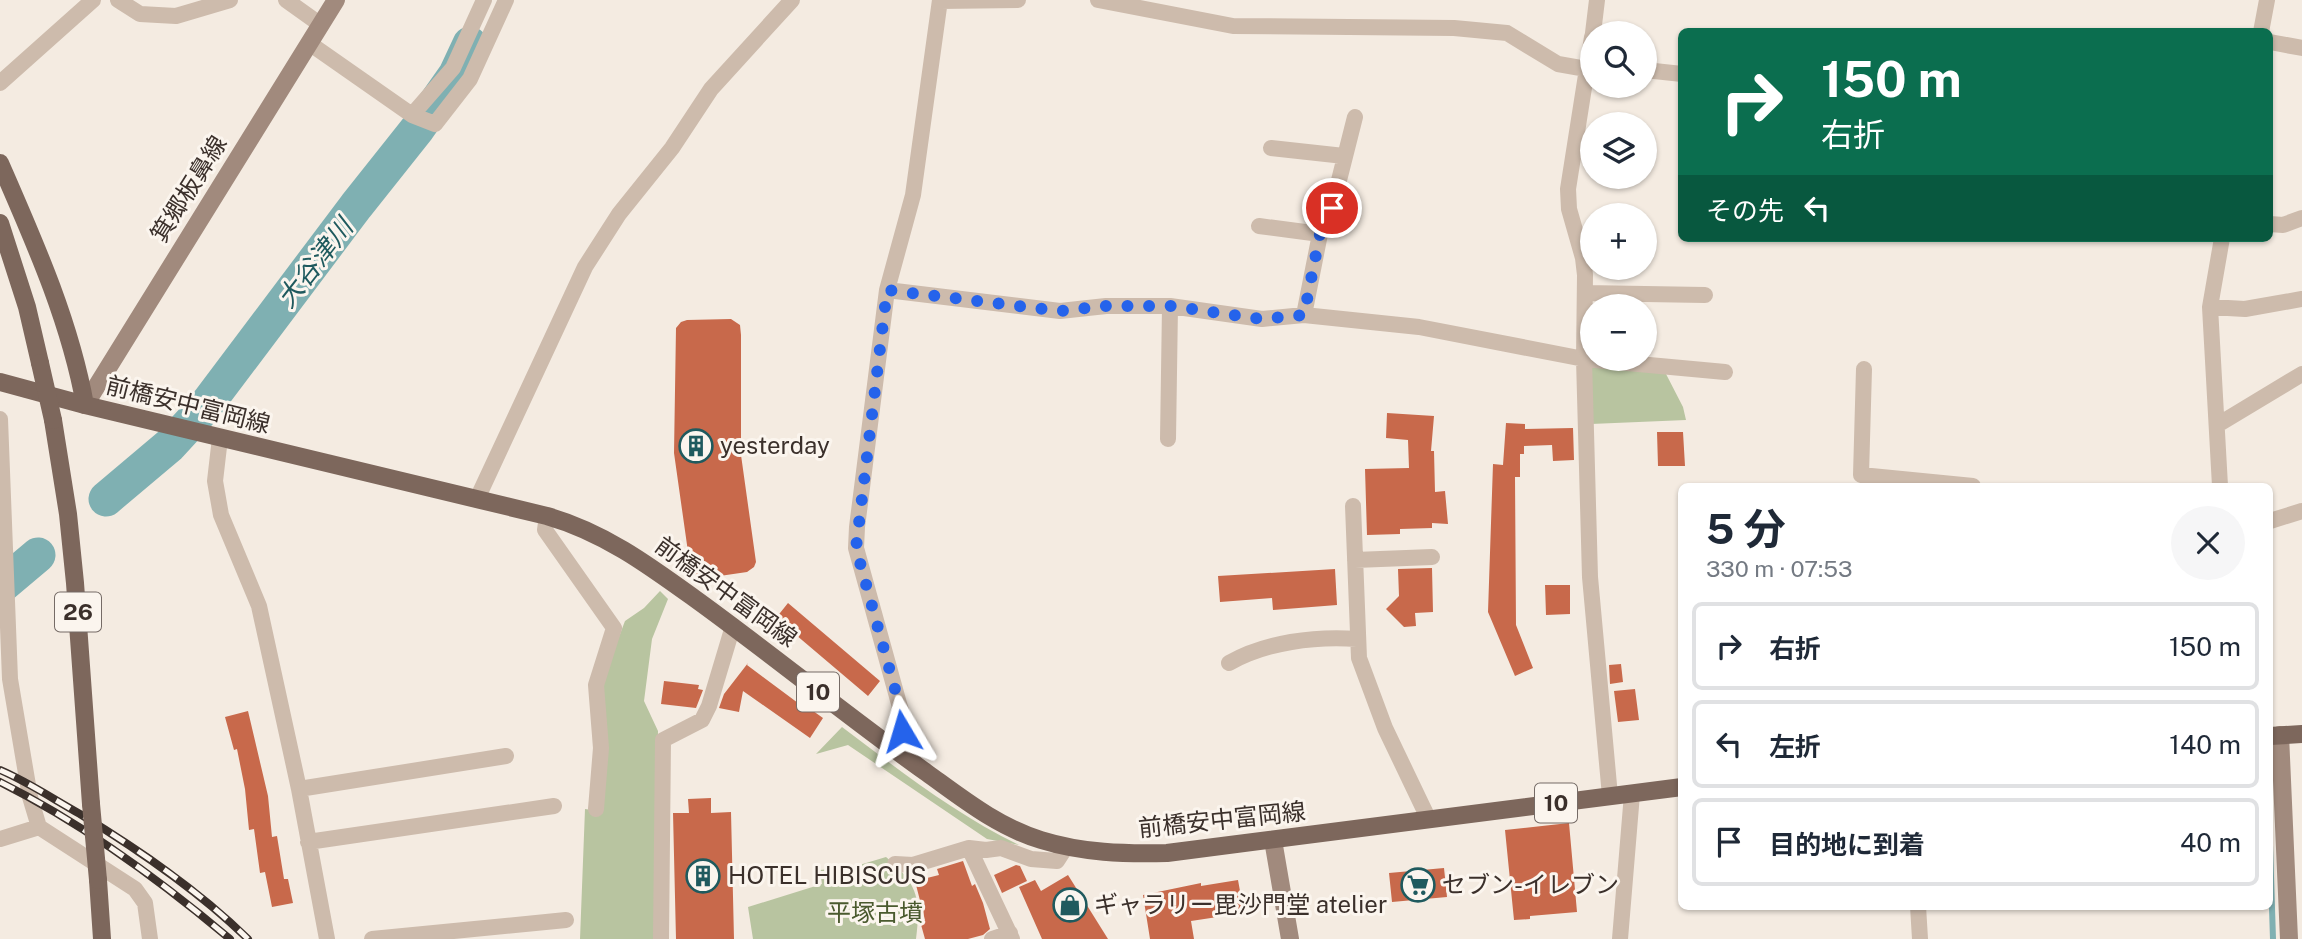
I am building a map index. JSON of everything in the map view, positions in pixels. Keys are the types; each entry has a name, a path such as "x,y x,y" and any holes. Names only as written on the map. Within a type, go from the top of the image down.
{"main road":[{"name":"箕郷板鼻線","path":"85,405 336,0"},
{"path":"0,163 31,233 58,307 85,405"},
{"name":"26","path":"0,223 27,307 53,420 68,514 102,939"},
{"name":"前橋安中富岡線","path":"0,382 85,405 547,516 601,536 623,548 733,626 890,747 1007,827 1066,847 1123,854 1167,853 1678,788"},
{"path":"2293,937 2275,736 2302,734"},
{"path":"1273,840 1290,939"}],"street":[{"path":"0,82 93,0"},
{"path":"117,0 141,14 176,16 230,0"},
{"path":"286,0 321,25"},
{"path":"419,118 453,68 484,0"},
{"path":"309,43 419,118 435,124 470,79 506,0"},
{"path":"477,499 592,256 619,214 672,148 711,89 792,0"},
{"path":"890,747 902,731 901,711 856,548 887,290 913,195 940,0 1018,0"},
{"path":"1098,0 1233,26 1454,28 1507,33 1558,64 1580,68"},
{"path":"1595,21 1597,0"},
{"path":"2262,28 2267,0"},
{"path":"2273,43 2302,48"},
{"path":"1657,71 1678,74"},
{"path":"1586,98 1568,188 1570,209 1583,258 1585,293 1705,295"},
{"path":"1304,315 1320,234 1332,208 1355,117"},
{"path":"1271,148 1344,156"},
{"path":"2273,224 2283,225 2302,218"},
{"path":"1259,226 1320,234"},
{"path":"2220,483 2210,307 2221,242"},
{"path":"887,290 1060,311 1106,306 1170,306 1262,319 1304,315 1419,327 1580,358"},
{"path":"2210,307 2245,309 2302,299"},
{"path":"1168,439 1170,306"},
{"path":"1657,366 1725,372"},
{"path":"1864,369 1861,475 1942,483"},
{"path":"1584,371 1590,577 1610,796"},
{"path":"2218,424 2302,374"},
{"path":"0,419 10,679 30,797 39,827 135,889 145,903 150,939"},
{"path":"220,438 215,481 221,515 259,606 299,789 327,939"},
{"path":"1353,506 1359,658 1370,691 1429,820"},
{"path":"2273,520 2302,512"},
{"path":"547,516 545,530 614,628 596,685 601,748 596,808"},
{"path":"1355,560 1433,557"},
{"path":"661,939 663,740 702,720 709,706 733,626"},
{"path":"1229,663 1249,652 1327,637 1357,639"},
{"path":"299,789 506,756"},
{"path":"1620,939 1632,794"},
{"path":"308,842 554,806"},
{"path":"0,839 39,827"},
{"path":"895,864 913,865 969,848 1001,848 1045,861 1057,861 1066,847"},
{"path":"969,848 1011,936 992,939"},
{"path":"1918,910 1920,939"},
{"path":"372,939 566,920"}],"green space":[{"path":"1591,371 1666,374 1683,407 1686,420 1591,424"},
{"path":"660,591 668,599 652,639 644,701 658,731 655,939 580,939 585,809 599,811 601,684 625,621 644,608"},
{"path":"842,727 950,805 1019,845 987,839 848,745 816,754"},
{"name":"平塚古墳","path":"886,857 905,875 915,893 918,913 916,939 753,939 748,907 822,884 820,870 856,866"}],"building":[{"name":"yesterday","path":"731,319 740,325 741,455 756,562 747,572 699,579 691,573 674,453 676,328 687,320"},
{"path":"1387,413 1434,416 1431,451 1434,451 1435,492 1445,491 1448,524 1432,523 1432,528 1400,529 1400,534 1367,535 1365,469 1409,468 1408,440 1386,438"},
{"path":"1506,423 1525,424 1525,429 1573,428 1574,460 1553,461 1552,445 1524,446 1524,454 1520,454 1520,477 1515,477 1516,625 1533,668 1515,676 1488,612 1493,464 1503,465"},
{"path":"1657,432 1683,432 1685,466 1658,466"},
{"path":"1432,568 1433,612 1415,613 1416,626 1404,627 1386,609 1399,596 1398,569"},
{"path":"1335,569 1337,605 1273,610 1272,598 1220,602 1218,576"},
{"path":"1545,585 1570,585 1570,614 1546,615"},
{"path":"788,603 880,681 868,696 776,618"},
{"path":"748,663 747,665 798,703 799,701 823,718 810,738 743,691 739,712 719,708 724,694"},
{"path":"1621,664 1623,682 1610,684 1609,665"},
{"path":"664,681 699,685 698,689 703,690 696,708 661,704"},
{"path":"1635,689 1639,720 1618,722 1614,691"},
{"path":"248,711 268,796 272,837 277,836 284,879 288,879 293,903 272,907 265,872 260,873 254,829 249,830 237,749 234,750 225,717"},
{"name":"HOTEL HIBISCUS","path":"711,798 711,813 731,812 734,939 676,939 673,813 689,813 688,799"},
{"path":"1569,823 1577,912 1514,920 1505,830"},
{"path":"963,861 972,886 975,884 983,903 990,929 983,935 968,939 925,939 920,921 925,920 915,881 939,875 937,869"},
{"path":"1016,865 1020,866 1027,881 1002,893 994,875"},
{"name":"セブン-イレブン","path":"1444,868 1447,897 1392,902 1389,873"},
{"path":"1068,875 1108,939 1042,939 1019,887 1035,880 1041,891"},
{"path":"1238,880 1244,913 1191,921 1194,939 1150,939 1143,895 1201,883 1201,886"}],"waterway":[{"name":"大谷津川","path":"106,499 170,445 204,408 418,128 456,74 470,44"},
{"name":"大谷津川","path":"0,587 38,555"},
{"path":"2272,910 2273,939"}],"railway":[{"path":"0,770 80,814 146,856 209,904 248,939"},
{"path":"0,782 90,834 176,895 230,939"}],"place":[{"name":"yesterday","path":"696,446"},
{"name":"HOTEL HIBISCUS","path":"703,876"},
{"name":"セブン-イレブン","path":"1418,885"},
{"name":"ギャラリー毘沙門堂 atelier","path":"1070,905"}],"route":[{"path":"902,731 901,711 856,548 887,290 1060,311 1106,306 1170,306 1262,319 1304,315 1320,234 1332,208"}]}
